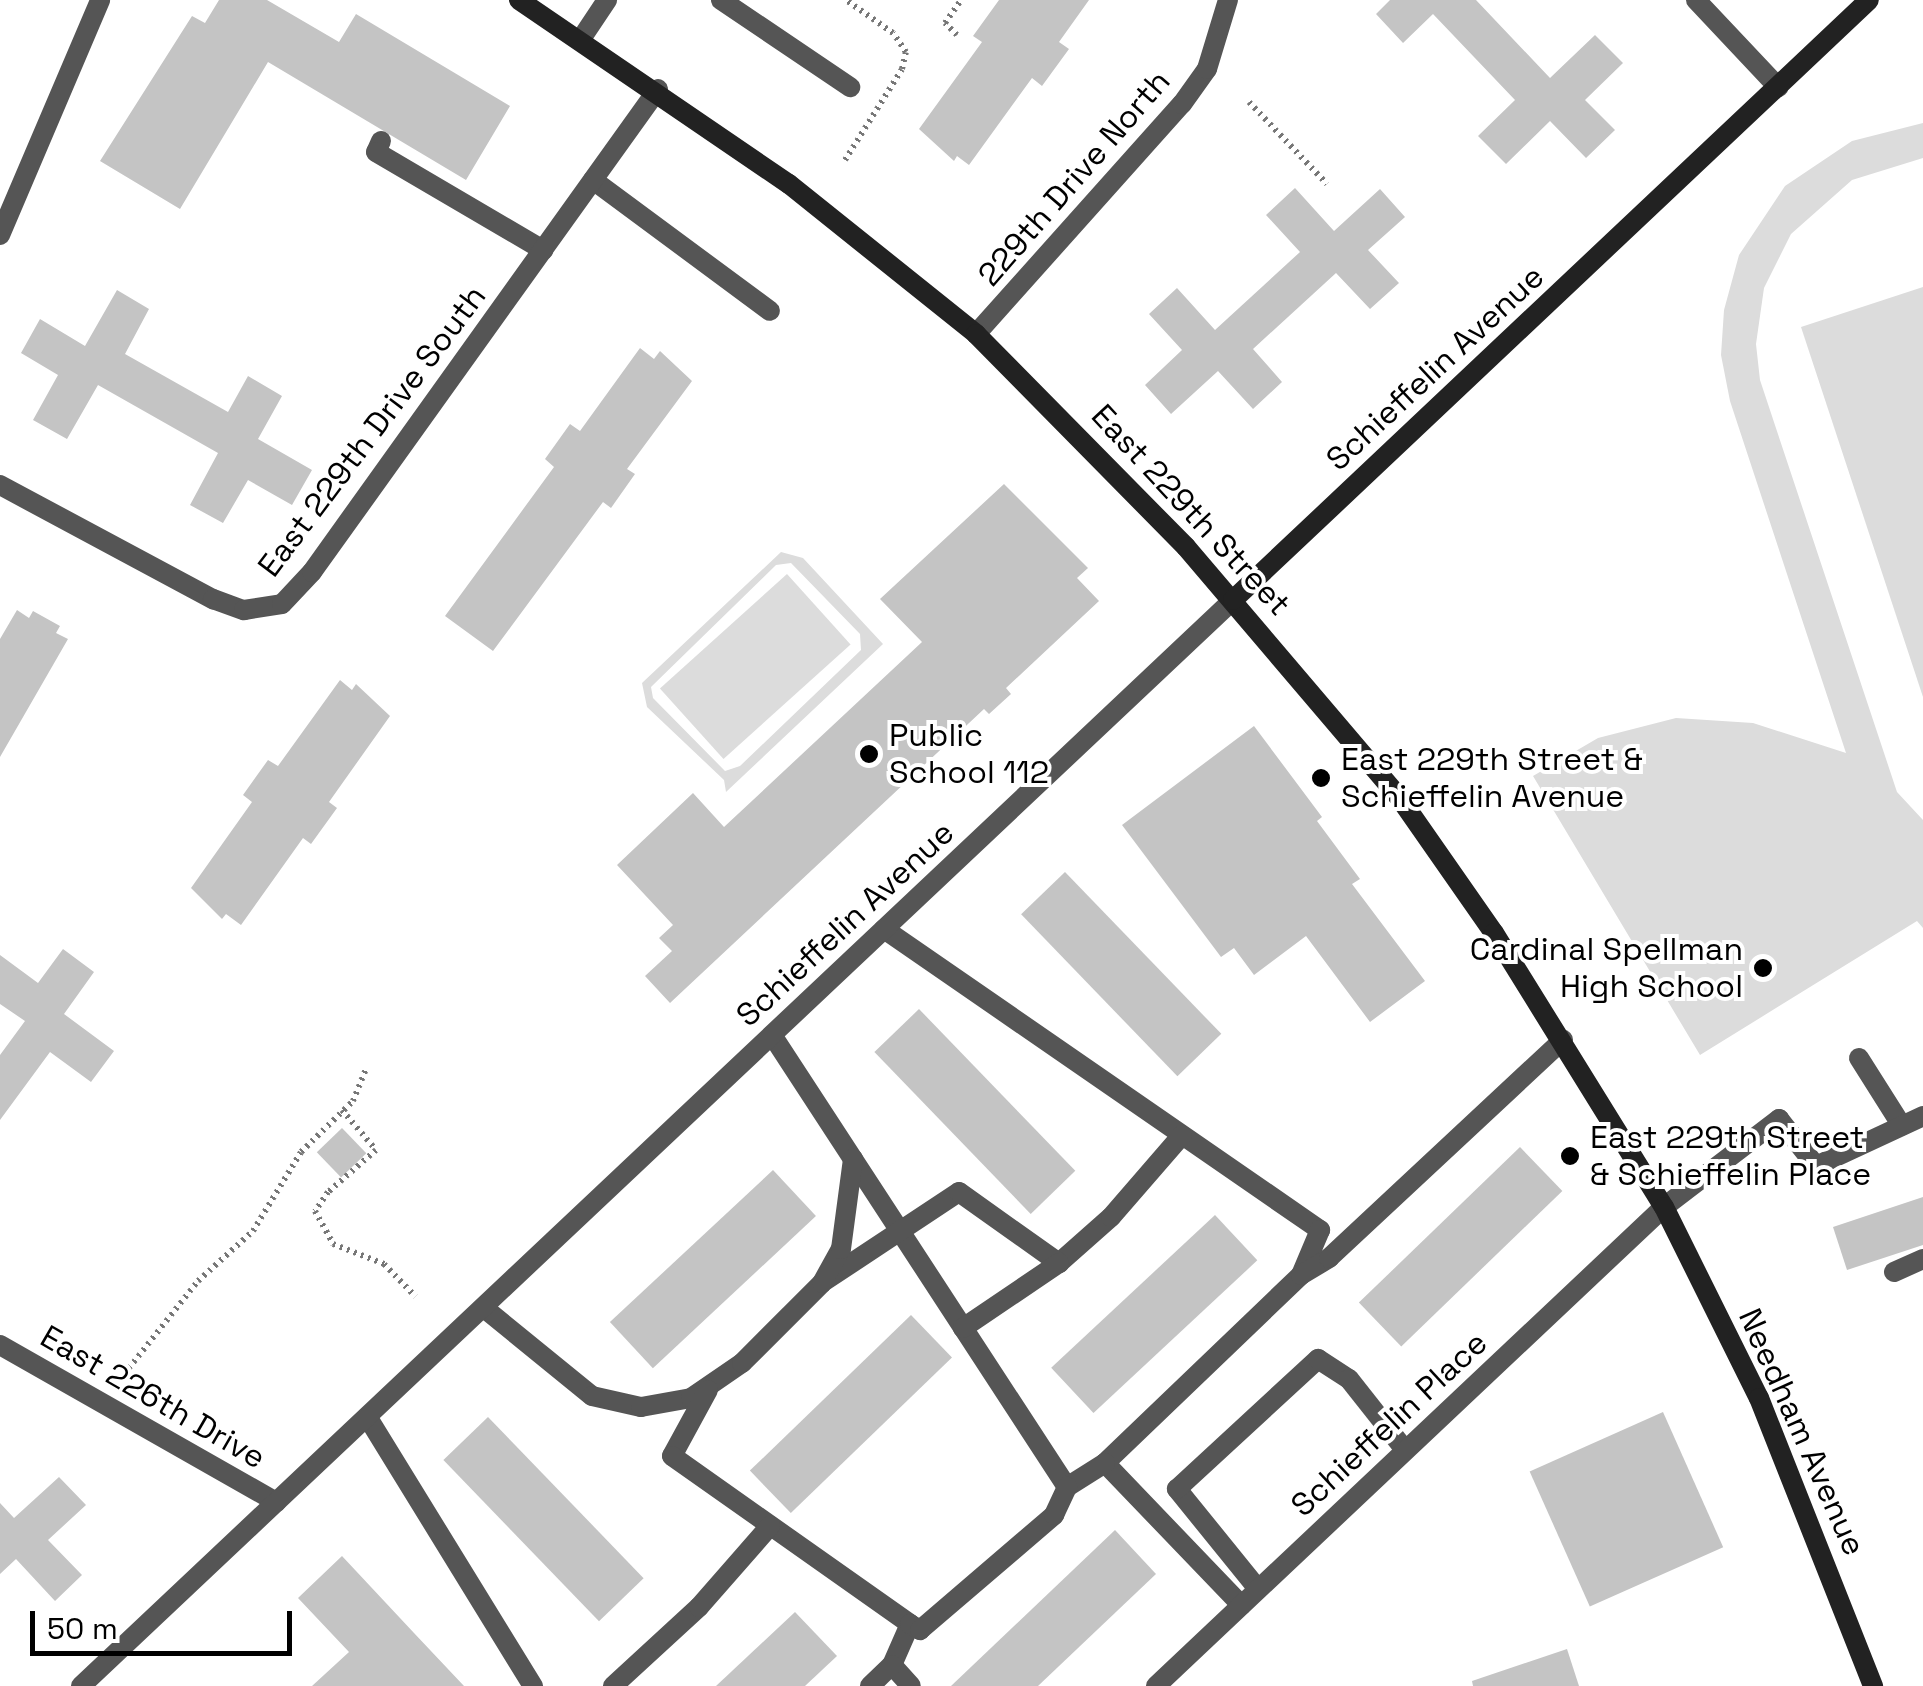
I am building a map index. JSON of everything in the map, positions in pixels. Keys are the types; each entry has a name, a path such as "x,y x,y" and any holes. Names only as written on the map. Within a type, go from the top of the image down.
{"street":[{"path":"0,235 100,0"},
{"name":"East 229th Street","path":"520,0 658,89 976,334 1080,434 1233,600 1399,798 1563,1040 1664,1208"},
{"path":"581,40 606,0"},
{"path":"720,0 850,87"},
{"name":"229th Drive North","path":"976,334 1182,104 1207,68 1228,0"},
{"path":"1696,0 1778,87"},
{"name":"Schieffelin Avenue","path":"81,1686 1870,0"},
{"name":"East 229th Drive South","path":"0,486 213,599 244,610 282,604 312,572 658,89"},
{"path":"381,142 376,152 543,250"},
{"path":"593,180 770,310"},
{"path":"884,929 1320,1230 1301,1275"},
{"path":"772,1035 1067,1487"},
{"path":"712,1384 672,1456 920,1630 1054,1515 1067,1487 1105,1463 1301,1275 1329,1258 1563,1040"},
{"path":"1859,1058 1902,1126 1923,1116"},
{"name":"Schieffelin Place","path":"1156,1686 1664,1208 1779,1119 1816,1166 1902,1126"},
{"path":"963,1328 1059,1263 1111,1217 1182,1134"},
{"path":"822,1283 841,1249 853,1159"},
{"path":"484,1308 592,1396 640,1407 691,1398 712,1384 742,1362 822,1283 902,1234 959,1192 1059,1263"},
{"name":"Needham Avenue","path":"1664,1208 1759,1398 1872,1686"},
{"path":"1894,1272 1923,1260"},
{"name":"East 226th Drive","path":"0,1344 276,1502"},
{"path":"1258,1589 1176,1489 1318,1359 1349,1379 1405,1450"},
{"path":"368,1418 534,1686"},
{"path":"1105,1463 1241,1605"},
{"path":"613,1686 700,1608 770,1526"},
{"path":"870,1686 892,1665 910,1624"},
{"path":"892,1665 911,1686"}],"path":[{"path":"845,160 902,69 906,52 893,33 846,0"},
{"path":"958,35 945,23 960,0"},
{"path":"1249,102 1327,184"},
{"path":"129,1368 198,1282 254,1231 301,1152 342,1110 366,1068"},
{"path":"342,1110 376,1150 315,1212 334,1244 384,1264 415,1296"}],"shaded area":[{"path":"1923,123 1923,158 1852,180 1791,234 1764,288 1756,344 1760,380 1897,792 1923,820 1923,928 1917,921 1700,1055 1533,776 1598,738 1676,718 1753,723 1846,753 1730,401 1721,355 1724,310 1739,255 1785,186 1852,141"},
{"path":"1923,287 1923,697 1801,327"},
{"path":"781,552 803,558 883,644 726,792 724,780 647,707 642,683","holes":["791,563 860,634 861,650 740,766 725,771 653,698 651,687 776,565"]},
{"path":"787,574 851,645 723,759 660,688"}],"building":[{"path":"219,0 267,0 339,42 356,14 510,106 466,180 268,62 180,209 100,161 192,16 205,23"},
{"path":"999,0 1089,0 1059,42 1069,49 1042,86 1032,78 969,165 957,156 954,161 919,129 982,42 973,36"},
{"path":"1390,0 1476,0 1550,78 1595,35 1623,63 1585,100 1615,130 1586,158 1550,121 1506,164 1478,136 1515,100 1433,14 1403,43 1376,14"},
{"path":"1295,188 1334,231 1380,189 1405,217 1368,250 1399,283 1370,309 1336,273 1253,349 1282,382 1253,409 1218,371 1171,414 1145,385 1182,350 1149,314 1177,288 1215,330 1300,252 1266,215"},
{"path":"117,290 149,309 125,354 228,412 248,376 282,396 258,439 312,470 292,505 248,480 223,523 190,505 218,453 98,385 67,439 33,420 58,375 21,353 40,319 85,346"},
{"path":"640,348 654,359 660,351 692,381 627,469 635,474 611,508 603,502 493,651 445,616 554,467 545,459 570,424 580,431"},
{"name":"Public School 112","path":"1004,484 1088,568 1077,578 1099,601 1006,688 1011,694 989,714 984,709 670,1003 645,976 672,951 659,938 673,925 617,865 693,793 724,827 922,642 880,599"},
{"path":"17,610 29,618 33,611 60,626 56,633 68,639 0,757 0,639"},
{"path":"340,680 352,690 356,684 390,716 329,802 337,808 311,844 303,838 241,925 226,914 222,919 191,888 252,802 243,795 268,760 278,766"},
{"path":"1254,726 1322,817 1317,821 1360,879 1352,884 1425,981 1370,1022 1306,936 1254,975 1234,948 1221,957 1122,825"},
{"path":"1065,872 1221,1034 1177,1076 1021,914"},
{"path":"63,949 94,972 64,1014 114,1051 91,1082 50,1052 0,1120 0,1055 25,1021 0,1004 0,955 38,983"},
{"path":"919,1009 1075,1171 1031,1214 874,1052"},
{"path":"342,1128 366,1153 341,1177 317,1152"},
{"path":"1520,1147 1562,1191 1401,1346 1359,1303"},
{"path":"773,1170 816,1216 653,1368 610,1322"},
{"path":"1923,1197 1923,1245 1847,1270 1833,1227"},
{"path":"1215,1215 1257,1260 1093,1413 1051,1368"},
{"path":"911,1315 952,1357 791,1513 750,1471"},
{"path":"1663,1412 1723,1547 1590,1607 1530,1471"},
{"path":"488,1417 644,1578 599,1621 443,1460"},
{"path":"59,1477 86,1505 48,1540 82,1575 55,1601 16,1559 0,1574 0,1503 14,1518"},
{"path":"1115,1530 1156,1574 1038,1686 951,1686"},
{"path":"342,1556 464,1686 312,1686 349,1652 298,1598"},
{"path":"795,1612 837,1656 805,1686 716,1686"},
{"path":"1567,1649 1579,1686 1473,1686 1472,1681"}],"place":[{"name":"Public School 112","path":"869,754"},
{"name":"East 229th Street & Schieffelin Avenue","path":"1321,778"},
{"name":"Cardinal Spellman High School","path":"1763,968"},
{"name":"East 229th Street & Schieffelin Place","path":"1570,1156"}]}
